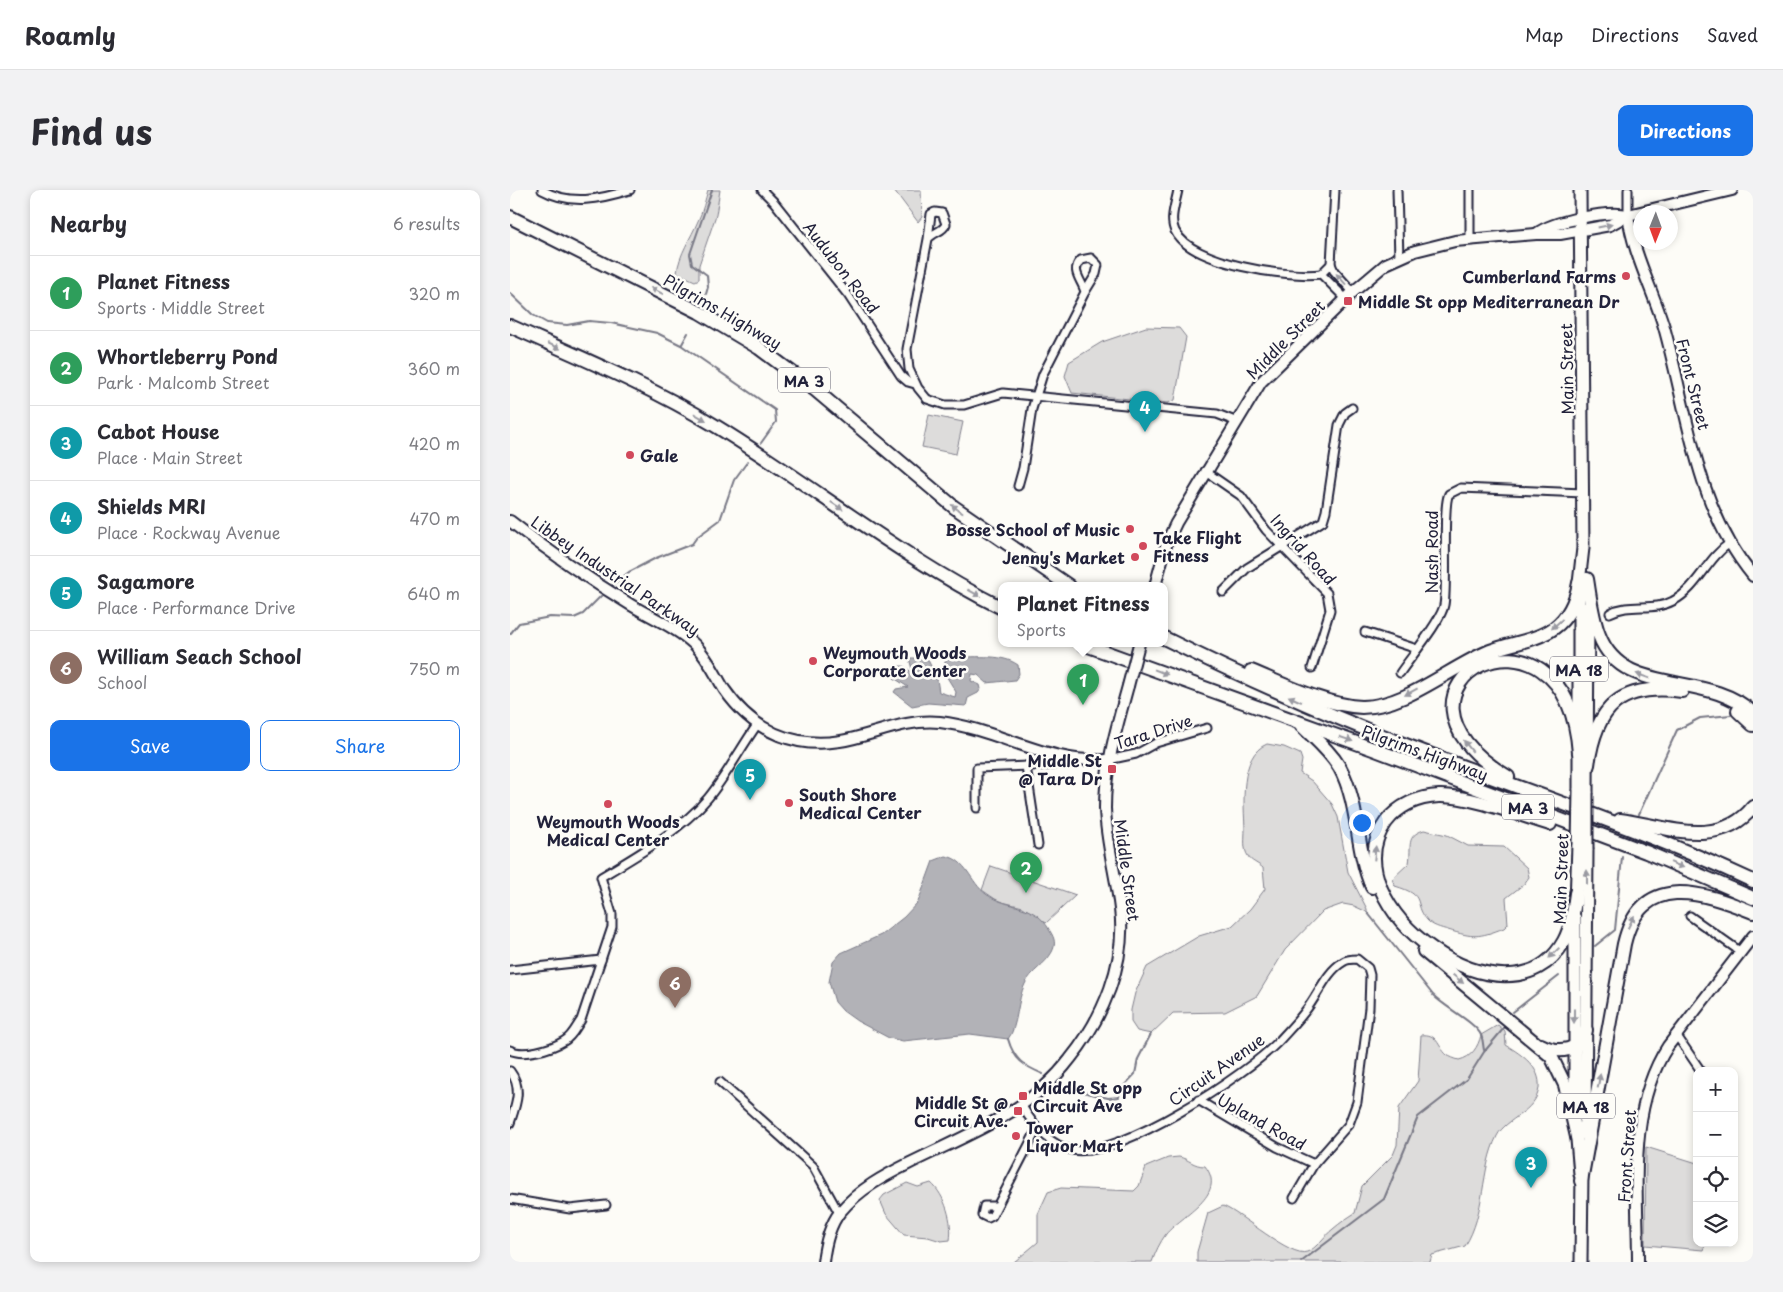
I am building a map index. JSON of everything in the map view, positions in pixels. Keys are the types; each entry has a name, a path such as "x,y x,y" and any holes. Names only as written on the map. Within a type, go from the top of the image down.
{"highway":[{"name":"Pilgrims Highway","path":"510,217 704,315 760,348 814,389 954,507 1063,582"},
{"path":"510,326 652,391 698,416 939,573 998,606"},
{"path":"1168,640 1329,700 1352,706 1374,706 1402,697 1485,653 1550,630 1569,612 1583,581"},
{"path":"1583,581 1599,635 1608,652 1622,666 1645,677 1690,684 1715,691 1738,702 1753,714"},
{"name":"Pilgrims Highway","path":"1168,640 1256,682 1341,719 1694,855 1753,881"},
{"name":"Pilgrims Highway","path":"1090,647 1646,852 1753,898"},
{"path":"1553,800 1495,769 1471,750 1459,733 1453,713 1453,699 1461,680 1475,667 1499,660 1520,662 1545,673 1558,685 1568,703 1575,723 1579,753"},
{"path":"1588,765 1594,734 1602,716 1617,701 1637,692 1668,689 1702,695 1732,708 1753,725"},
{"path":"1300,723 1330,754 1342,773 1352,798 1365,869 1375,894 1392,920 1420,948 1551,1056 1560,1070 1577,1137"},
{"path":"1576,893 1568,931 1564,942 1554,955 1541,964 1522,972 1489,974 1465,967 1445,957 1426,944 1406,924 1388,901 1378,880 1374,866 1375,847 1382,829 1398,810 1418,800 1441,796 1476,803 1646,852"},
{"path":"1597,817 1700,834 1728,827 1742,818 1753,807"},
{"path":"1581,1181 1624,944 1632,919 1655,898 1676,893 1704,895 1753,912"},
{"path":"1535,1041 1552,1050 1574,1047 1582,1040 1586,1030"}],"main road":[{"name":"Main Street","path":"1580,190 1583,581 1579,753 1583,792 1586,1030 1586,1123 1581,1181 1581,1262"},
{"name":"Middle Street","path":"1156,582 1172,530 1256,387 1375,273 1398,258 1426,248 1470,238 1536,234 1550,236 1580,225 1610,225 1628,215 1732,190"},
{"name":"Front Street","path":"1628,215 1633,239 1664,328 1706,491 1714,514 1730,543 1753,576"},
{"name":"Libbey Industrial Parkway","path":"510,521 605,587 675,630 694,644 710,662 734,702 757,725 798,741 824,744 848,741 908,724 940,722 1061,757 1108,760"},
{"name":"Main Street","path":"1583,581 1588,765 1583,792"},
{"name":"Middle Street","path":"823,1262 829,1233 839,1213 870,1184 980,1130 1022,1106 1050,1082 1077,1050 1103,1004 1115,974 1120,947 1121,921 1106,822 1108,760 1139,647"},
{"name":"Main Street","path":"1581,1181 1577,1137 1574,1047 1576,893 1583,847"},
{"name":"Front Street","path":"1638,1262 1636,1178 1642,1114 1658,1064 1753,936"}],"street":[{"path":"542,190 560,198 580,201 630,190"},
{"name":"Audubon Road","path":"762,190 774,202 848,295 896,365 898,372 905,380 915,384 923,395 931,401 951,406 968,404 996,393 1036,395 1217,414 1236,421"},
{"path":"1178,190 1173,216 1174,228 1179,237 1195,249 1237,266 1263,272 1321,274 1349,296"},
{"path":"1335,190 1331,264 1349,296"},
{"path":"1397,190 1398,258"},
{"path":"1470,190 1470,238"},
{"name":"Front Street","path":"1628,190 1628,215"},
{"path":"915,384 908,364 908,336 928,240"},
{"path":"1018,486 1024,468 1036,395 1046,368 1085,292 1098,271 1097,262 1091,258 1080,260 1076,266 1076,274 1085,292"},
{"path":"1321,274 1331,264"},
{"path":"896,365 908,364"},
{"path":"1223,592 1242,571 1318,526 1324,518 1339,424 1345,414 1352,408"},
{"name":"Ingrid Road","path":"1205,471 1241,496 1266,530 1324,588 1329,596 1328,619 1312,668"},
{"name":"Nash Road","path":"1400,673 1444,607 1447,544 1445,503 1452,491 1461,488 1583,493"},
{"path":"1610,613 1626,607 1661,606 1676,600 1687,592 1719,551 1730,543"},
{"path":"1365,632 1417,649"},
{"path":"510,1050 528,1052 557,1044 569,1037 581,1020 610,936 612,921 601,877 646,850 695,811 720,782 757,725"},
{"name":"Tara Drive","path":"1108,760 1136,754 1156,743 1206,728"},
{"path":"976,808 977,768 1054,765 1061,757"},
{"path":"1026,766 1038,845"},
{"path":"1690,916 1741,952"},
{"name":"Circuit Avenue","path":"1022,1106 1038,1129 1064,1148 1078,1150 1096,1148 1146,1130 1198,1100 1268,1052 1307,1009 1336,968 1342,962 1358,959 1368,968 1370,975 1369,1008 1357,1102 1349,1124 1314,1164 1294,1198"},
{"path":"510,970 601,960"},
{"path":"1677,1036 1698,1067"},
{"path":"510,1070 516,1079 518,1090 510,1124"},
{"path":"720,1082 813,1166 839,1213"},
{"name":"Upland Road","path":"1198,1100 1277,1147 1314,1164"},
{"path":"996,1206 1038,1129"},
{"path":"510,1199 570,1209 606,1205"}],"shaded area":[{"path":"708,190 720,190 716,215 699,265 699,279 695,281 677,273 678,266 700,217"},
{"path":"894,190 921,190 922,217 918,222"},
{"path":"1146,327 1179,328 1186,337 1175,400 1168,403 1072,393 1065,376 1069,362 1102,342"},
{"path":"929,415 963,422 956,454 922,447"},
{"path":"951,656 994,657 1011,661 1018,665 1019,674 1015,680 987,683 978,675 972,674 971,681 980,685 981,689 978,693 968,698 966,706 928,703 912,706 894,692 896,689 908,687 894,678 890,667 903,666 913,673 909,658 927,658 931,666 930,672 937,679 939,692 955,697 956,692 945,674 945,661"},
{"path":"1267,744 1284,747 1300,754 1302,760 1300,773 1312,781 1332,804 1338,817 1348,872 1367,912 1354,906 1343,904 1323,911 1285,950 1257,996 1225,1012 1173,1013 1151,1034 1137,1031 1131,1022 1131,1010 1135,993 1147,967 1199,936 1232,926 1250,909 1265,889 1263,868 1249,858 1245,850 1244,794 1247,769 1258,750"},
{"path":"1424,830 1447,835 1468,846 1504,847 1527,868 1529,877 1524,884 1506,898 1508,924 1504,928 1488,934 1470,936 1431,924 1420,909 1416,896 1395,886 1392,879 1409,863 1410,842 1414,835"},
{"path":"946,856 959,862 986,894 1037,915 1044,922 1054,939 1054,946 1049,957 1031,975 1022,990 1014,1027 1008,1039 970,1034 903,1041 889,1038 857,1021 843,1011 835,1002 829,982 833,962 841,953 881,935 904,917 918,902 933,861"},
{"path":"991,866 1076,895 1046,923 1023,907 998,901 982,890"},
{"path":"1498,1025 1505,1031 1506,1045 1524,1057 1534,1068 1539,1081 1539,1088 1537,1096 1527,1109 1507,1124 1497,1136 1488,1163 1476,1220 1465,1246 1432,1255 1430,1262 1197,1262 1197,1252 1208,1213 1223,1206 1290,1248 1300,1252 1307,1252 1314,1248 1333,1229 1355,1213 1362,1186 1393,1155 1397,1145 1399,1108 1418,1081 1421,1035 1431,1036 1447,1055 1459,1060 1468,1057 1474,1051 1481,1035"},
{"path":"1646,1147 1693,1162 1693,1247 1704,1247 1703,1250 1645,1245"},
{"path":"1179,1157 1197,1165 1205,1166 1211,1176 1211,1186 1200,1204 1166,1234 1152,1262 1014,1262 1038,1242 1038,1214 1048,1192 1061,1188 1134,1191 1139,1186 1146,1167 1168,1158"},
{"path":"907,1183 918,1187 931,1183 936,1188 947,1209 951,1233 950,1240 941,1241 928,1237 904,1235 886,1214 880,1200 884,1195"}],"waterway":[{"path":"706,294 708,287 707,275 692,264 690,254 712,190"},
{"path":"510,293 533,315 547,323 567,325 589,321 611,323 657,333 681,345 775,410 776,422 761,443"},
{"path":"682,344 688,333"},
{"path":"609,588 629,572 656,558 692,544 697,537 720,520 734,480 748,461"},
{"path":"510,634 519,623 550,617 574,618 583,614 604,593"},
{"path":"1639,814 1677,730 1700,718 1731,715"},
{"path":"1595,946 1615,930 1622,857"},
{"path":"1367,912 1433,995 1478,1030 1482,1037 1484,1050"},
{"path":"1513,1012 1559,976"},
{"path":"1301,1262 1384,1199 1418,1117 1467,1079 1484,1052 1504,1028"},
{"path":"1083,1092 1108,1098 1119,1097 1120,1090 1135,1074 1138,1059 1151,1034"},
{"path":"1008,1039 1017,1057 1030,1068 1043,1074"}],"place":[{"name":"Cumberland Farms","path":"1626,276"},
{"name":"Middle St opp Mediterranean Dr","path":"1348,301"},
{"name":"Shields MRI","path":"1145,432"},
{"name":"Gale","path":"630,455"},
{"name":"Bosse School of Music","path":"1130,529"},
{"name":"Take Flight Fitness","path":"1143,546"},
{"name":"Jenny's Market","path":"1135,557"},
{"name":"Weymouth Woods Corporate Center","path":"813,661"},
{"name":"Planet Fitness","path":"1083,705"},
{"name":"Middle St @ Tara Dr","path":"1112,769"},
{"name":"Sagamore","path":"750,800"},
{"name":"South Shore Medical Center","path":"789,803"},
{"name":"Weymouth Woods Medical Center","path":"608,804"},
{"name":"Whortleberry Pond","path":"1026,893"},
{"name":"William Seach School","path":"675,1008"},
{"name":"Middle St opp Circuit Ave","path":"1023,1096"},
{"name":"Middle St @ Circuit Ave.","path":"1018,1111"},
{"name":"Tower Liquor Mart","path":"1016,1136"},
{"name":"Cabot House","path":"1531,1188"}]}
